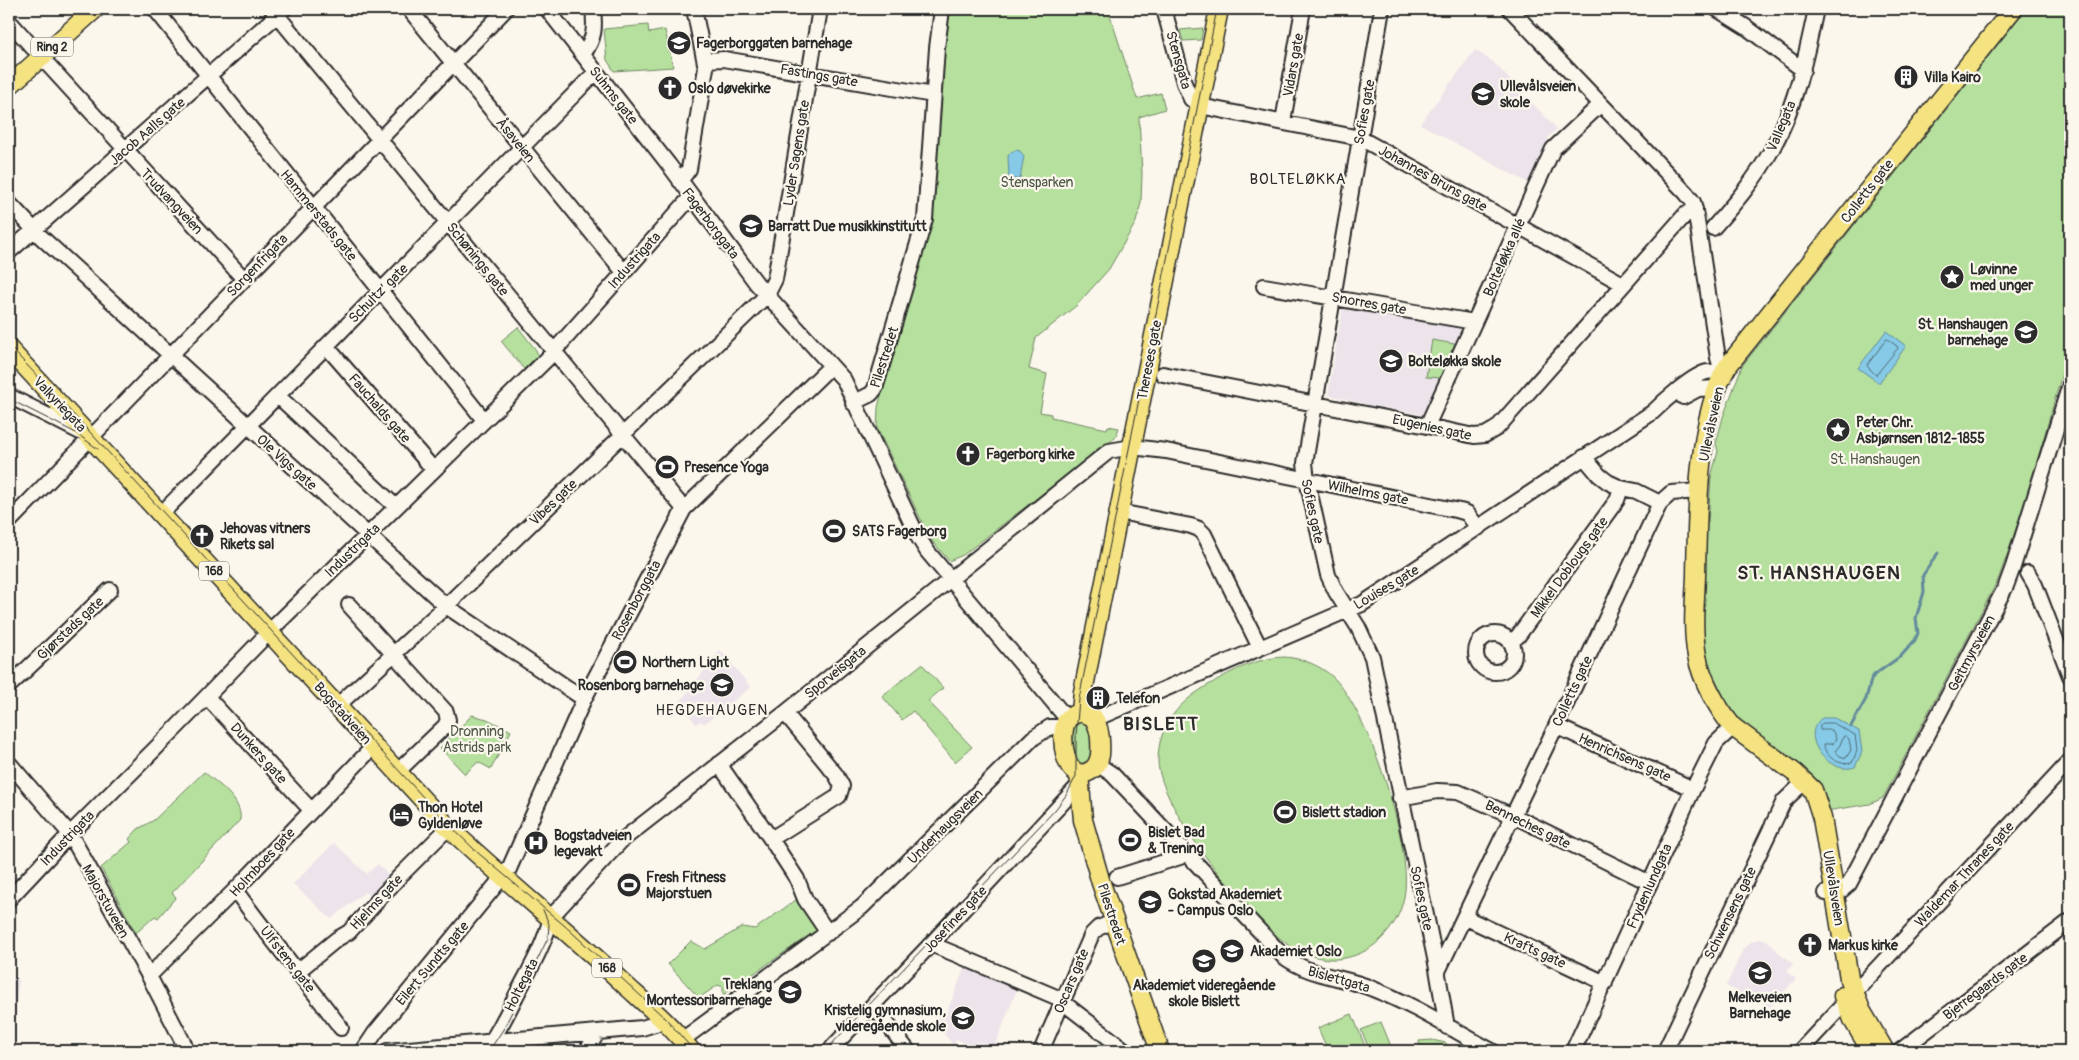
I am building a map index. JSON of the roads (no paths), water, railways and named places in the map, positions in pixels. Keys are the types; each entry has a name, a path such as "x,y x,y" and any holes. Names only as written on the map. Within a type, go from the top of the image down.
{"main road":[{"name":"Ring 2","path":"9,86 37,52 77,9"},
{"name":"Ring 2","path":"9,70 37,52 95,9"},
{"name":"Thereses gate","path":"1077,719 1219,9"},
{"name":"Colletts gate","path":"1720,381 1731,361 2012,9"},
{"name":"Valkyriegata","path":"9,349 90,437"},
{"name":"Ullevålsveien","path":"1720,381 1706,436 1700,491 1696,580 1696,649 1701,668 1725,718 1733,727 1804,782 1846,961 1849,996 1854,1022 1871,1051"},
{"name":"Bogstadveien","path":"90,437 448,828 663,1019 684,1042"},
{"path":"1077,719 1100,738 1097,764 1079,779 1070,767 1064,744 1077,719"},
{"name":"Pilestredet","path":"1079,779 1083,820 1113,922 1160,1051"},
{"name":"Ullevålsveien","path":"1849,996 1885,1051"}],"street":[{"name":"Hammerstads gate","path":"155,9 484,420"},
{"name":"Åsaveien","path":"409,9 624,271"},
{"name":"Sorgenfrigata","path":"9,522 506,9"},
{"name":"Suhms gate","path":"547,9 680,181"},
{"path":"583,54 589,46 594,33 593,9"},
{"name":"Fagerborggata","path":"694,9 706,60 706,71 689,169 680,181 767,295 844,380 853,403"},
{"name":"Lyder Sagens gate","path":"767,295 775,279 820,9"},
{"name":"Pilestredet","path":"853,403 871,394 875,389 925,219 933,95 942,9"},
{"name":"Stensgata","path":"1164,9 1184,83 1191,99 1200,106"},
{"name":"Vidars gate","path":"1283,121 1303,9"},
{"name":"Sofies gate","path":"1382,9 1305,463 1328,575 1366,642 1372,657 1400,798 1438,971 1447,1027"},
{"name":"Ullevålsveien","path":"1510,9 1693,202 1720,381"},
{"path":"1717,9 1746,27 1803,70"},
{"name":"Vallegata","path":"1713,228 1739,199 1771,151 1803,70 1816,9"},
{"name":"Jacob Aalls gate","path":"9,252 209,77 278,11"},
{"name":"Schønings gate","path":"278,11 448,223 684,509"},
{"name":"Trudvangveien","path":"9,22 244,278"},
{"name":"Fastings gate","path":"706,60 724,59 933,95"},
{"name":"Schultz’ gate","path":"161,514 596,72"},
{"name":"Bolteløkka allé","path":"1427,426 1552,149 1601,104"},
{"name":"Johannes Bruns gate","path":"1200,106 1283,121 1360,138 1622,284"},
{"name":"Industrigata","path":"9,899 70,834 269,632 554,352 691,197"},
{"name":"Ole Vigs gate","path":"9,203 33,230 169,356 446,606 584,699"},
{"name":"Eugenies gate","path":"1163,374 1474,436 1492,432 1685,214 1695,210"},
{"name":"Snorres gate","path":"1264,286 1474,322"},
{"name":"Vibes gate","path":"337,706 446,606 767,295"},
{"name":"Fauchalds gate","path":"326,346 434,470"},
{"name":"Rosenborggata","path":"503,877 509,868 584,699 684,509 831,366"},
{"name":"Louises gate","path":"1077,719 1260,648 1374,597 1653,412 1667,398 1704,373 1713,372 1720,381"},
{"name":"Geitmyrsveien","path":"1830,892 1845,888 1849,884 2006,586 2064,429 2070,384"},
{"name":"Bogstadveien","path":"9,396 90,437"},
{"path":"278,396 396,507"},
{"path":"853,403 927,551 1077,719"},
{"name":"Wilhelms gate","path":"1132,447 1166,451 1460,510 1467,513 1478,528"},
{"name":"Sporveisgata","path":"550,917 622,841 785,713 1108,451 1132,447"},
{"path":"1584,457 1599,475 1608,482 1636,491 1660,503 1671,493 1700,491"},
{"name":"Mikkel Doblougs gate","path":"1511,642 1518,636 1617,500 1622,488"},
{"name":"Colletts gate","path":"1438,971 1556,726 1660,503"},
{"path":"1119,512 1199,529 1204,534 1260,648"},
{"path":"2028,573 2035,585 2070,676"},
{"name":"Gjørstads gate","path":"9,686 110,590"},
{"path":"348,605 446,712 448,720 445,726 397,772"},
{"name":"Dunkers gate","path":"207,696 311,810"},
{"path":"771,839 842,792 842,786 836,775 785,713"},
{"name":"Underhaugsveien","path":"684,1042 711,1019 862,907 1033,738 1050,727 1077,719"},
{"name":"Henrichsens gate","path":"1556,726 1693,789"},
{"name":"Frydenlundgata","path":"1573,1051 1693,789 1716,743 1733,727"},
{"name":"Holmboes gate","path":"149,976 374,746"},
{"name":"Waldemar Thranes gate","path":"1800,1051 1849,996 1954,887 2069,760"},
{"path":"719,764 797,879 805,899 828,932"},
{"name":"Bislettgata","path":"1097,764 1112,774 1274,949 1292,963 1316,974 1358,984 1380,992 1492,1051"},
{"name":"Majorstuveien","path":"10,767 70,834 149,976 186,1051"},
{"name":"Josefines gate","path":"829,1051 931,944 1079,779"},
{"name":"Schwensens gate","path":"1665,1051 1784,801 1804,782"},
{"name":"Benneches gate","path":"1400,798 1437,791 1458,792 1513,816 1650,883"},
{"name":"Hjelms gate","path":"298,971 348,932 448,828"},
{"path":"1117,877 1180,857 1185,853"},
{"name":"Eilert Sundts gate","path":"363,1051 375,1033 503,877"},
{"name":"Ulfstens gate","path":"235,890 280,952 298,971 340,1028"},
{"name":"Holtegata","path":"488,1047 548,931 550,917"},
{"name":"Krafts gate","path":"1464,917 1605,982"},
{"name":"Bjerregaards gate","path":"1900,1051 2070,921"},
{"name":"Oscars gate","path":"1041,1051 1092,934 1098,928 1113,922"},
{"path":"931,944 1063,1001 1126,1051"},
{"path":"873,1004 908,1051"},
{"path":"388,1051 488,1047 646,1028 663,1019"},
{"path":"587,1051 597,1033"}],"water":[{"path":"1016,150 1020,151 1024,156 1020,179 1009,179 1008,156"},
{"path":"1886,331 1906,346 1879,383 1858,368"},
{"path":"1822,718 1834,718 1859,731 1862,752 1855,767 1835,766 1819,752 1813,734 1815,725"}],"waterway":[{"path":"1851,726 1866,699 1874,675 1901,656 1915,640 1918,633 1916,618 1924,592 1923,575 1938,553"}],"tram line":[{"path":"825,1051 1055,810 1067,794 1076,776 1076,735 1079,699 1217,9"},
{"path":"9,346 444,820 477,852 565,926 668,1021 694,1051"},
{"path":"9,399 76,433 98,449"},
{"path":"489,1051 504,1028 548,938 549,924 543,910"}],"place":[{"name":"Fagerborggaten barnehage","path":"679,43"},
{"name":"Villa Kairo","path":"1906,77"},
{"name":"Oslo døvekirke","path":"670,88"},
{"name":"Ullevålsveien skole","path":"1483,94"},
{"name":"Barratt Due musikkinstitutt","path":"751,226"},
{"name":"Løvinne med unger","path":"1952,277"},
{"name":"St. Hanshaugen barnehage","path":"2026,332"},
{"name":"Bolteløkka skole","path":"1391,361"},
{"name":"Peter Chr. Asbjørnsen 1812-1855","path":"1838,430"},
{"name":"Fagerborg kirke","path":"968,454"},
{"name":"Presence Yoga","path":"667,467"},
{"name":"SATS Fagerborg","path":"834,531"},
{"name":"Jehovas vitners Rikets sal","path":"202,536"},
{"name":"Northern Light","path":"625,662"},
{"name":"Rosenborg barnehage","path":"722,685"},
{"name":"Telefon","path":"1098,698"},
{"name":"Bislett stadion","path":"1285,812"},
{"name":"Thon Hotel Gyldenløve","path":"401,815"},
{"name":"Bislet Bad & Trening","path":"1130,840"},
{"name":"Bogstadveien legevakt","path":"536,843"},
{"name":"Fresh Fitness Majorstuen","path":"629,885"},
{"name":"Gokstad Akademiet - Campus Oslo","path":"1150,902"},
{"name":"Markus kirke","path":"1810,945"},
{"name":"Akademiet Oslo","path":"1232,951"},
{"name":"Akademiet videregående skole Bislett","path":"1204,961"},
{"name":"Melkeveien Barnehage","path":"1760,973"},
{"name":"Treklang Montessoribarnehage","path":"790,992"},
{"name":"Kristelig gymnasium, videregående skole","path":"963,1018"}],"district":[{"name":"BOLTELØKKA","path":"1298,179"},
{"name":"ST. HANSHAUGEN","path":"1819,572"},
{"name":"HEGDEHAUGEN","path":"712,710"},
{"name":"BISLETT","path":"1161,723"}],"park label":[{"name":"Stensparken","path":"1037,182"},
{"name":"St. Hanshaugen","path":"1875,459"},
{"name":"Dronning Astrids park","path":"477,740"}]}
